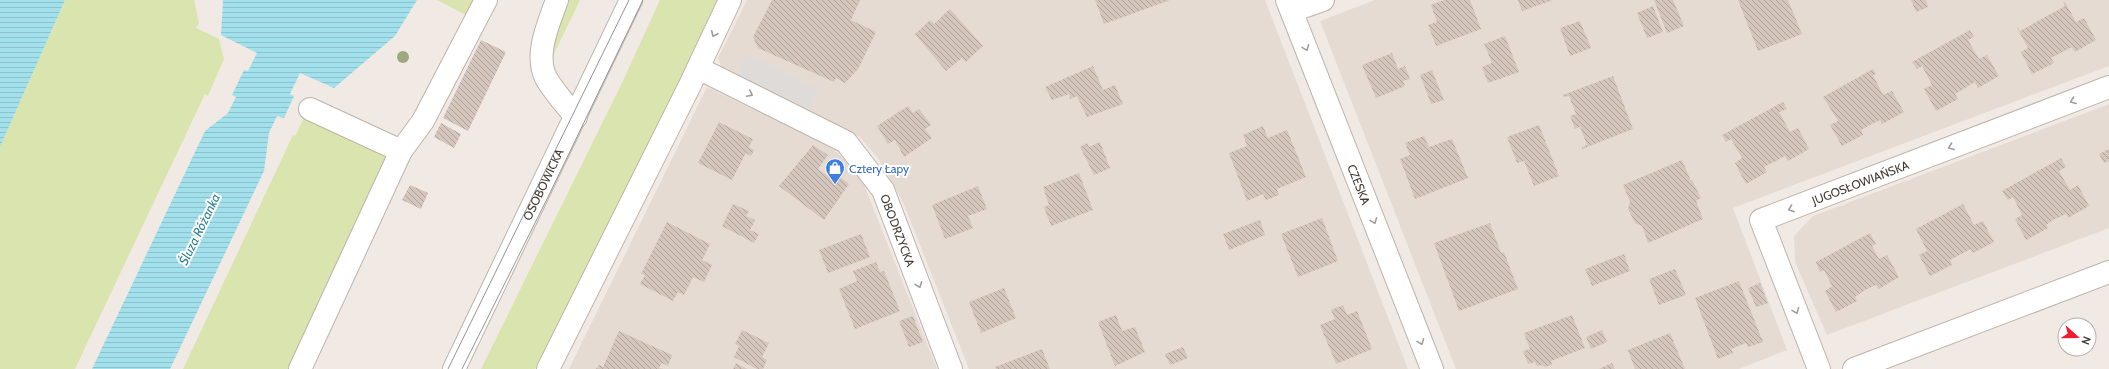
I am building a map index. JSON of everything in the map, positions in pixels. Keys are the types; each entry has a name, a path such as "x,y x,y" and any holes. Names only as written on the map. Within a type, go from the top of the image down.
{"street":[{"path":"300,369 401,151 423,121 486,0"},
{"path":"557,0 546,33 541,59 547,78 576,117"},
{"name":"OSOBOWICKA","path":"454,369 631,0"},
{"path":"548,369 706,72 730,0"},
{"path":"1290,6 1322,0"},
{"name":"CZESKA","path":"1290,6 1432,369"},
{"name":"OBODRZYCKA","path":"706,72 846,142 884,190 951,369"},
{"name":"JUGOSŁOWIAŃSKA","path":"1819,369 1761,220 2109,86"},
{"path":"310,109 401,151"},
{"path":"1854,369 2109,272"}],"shaded area":[{"path":"747,0 1265,0 1408,369 969,369 903,202 879,160 860,137 722,69 718,58"},
{"path":"1375,0 2109,0 2109,66 1733,208 1787,350 1739,369 1456,369 1320,21"},
{"path":"746,53 819,90 809,110 736,74"},
{"path":"707,87 818,141 834,150 852,165 863,182 937,369 569,369"},
{"path":"2109,104 2109,228 1827,335 1795,262 1794,236 1813,216"}],"green space":[{"path":"65,0 194,0 199,23 196,28 219,39 224,59 208,96 205,94 75,369 0,369 0,147"},
{"path":"437,0 474,0 466,15"},
{"path":"563,0 580,0 551,60 550,34"},
{"path":"660,0 717,0 680,79 535,369 481,369 620,87"},
{"path":"304,118 385,156 389,166 292,369 183,369 293,135 295,136"}],"water":[{"path":"0,0 65,0 0,147"},
{"name":"Śluza Różanka","path":"223,0 417,0 395,36 334,88 300,73 290,94 294,96 284,118 277,116 269,133 264,171 170,369 92,369 205,131 228,113 236,97 232,95 244,70 248,71 257,53 221,35"}],"building":[{"path":"772,0 860,0 851,20 876,32 858,69 845,83 836,78 834,82 758,48 753,37"},
{"path":"1095,0 1170,0 1104,24"},
{"path":"1444,0 1470,0 1481,29 1436,46 1428,25 1437,22 1431,5"},
{"path":"1518,0 1553,0 1522,11"},
{"path":"1654,0 1673,0 1684,26 1667,33"},
{"path":"1738,0 1788,0 1802,34 1758,51"},
{"path":"1911,0 1926,0 1928,7 1916,12"},
{"path":"2063,2 2065,2 2076,22 2084,18 2096,40 2075,52 2072,47 2051,58 2054,63 2032,74 2021,52 2028,48 2017,28 2018,27 2020,31 2065,6"},
{"path":"1653,6 1663,32 1647,38 1637,13"},
{"path":"950,9 983,46 966,62 962,58 946,71 915,34 930,20 934,24"},
{"path":"1580,21 1591,48 1570,56 1560,28"},
{"path":"1970,30 1974,37 1968,40 1979,59 1987,55 1999,76 1978,88 1975,82 1955,94 1958,99 1936,111 1924,89 1932,85 1922,66 1917,69 1912,62"},
{"path":"1505,36 1519,72 1488,83 1482,67 1492,63 1484,44"},
{"path":"481,40 506,52 468,131 443,118"},
{"path":"1392,53 1398,69 1405,66 1410,79 1403,81 1405,86 1376,98 1362,65"},
{"path":"1093,66 1103,90 1115,85 1123,104 1087,117 1077,96 1070,99 1069,94 1052,100 1045,87"},
{"path":"1873,69 1876,74 1873,75 1883,95 1892,91 1904,112 1882,124 1880,120 1870,125 1861,130 1863,135 1842,146 1830,125 1838,121 1823,97"},
{"path":"1432,70 1444,100 1431,104 1420,75"},
{"path":"1613,76 1633,129 1582,149 1582,147 1587,145 1580,127 1575,129 1570,116 1576,114 1569,96 1563,97 1563,95"},
{"path":"1783,102 1787,109 1779,112 1790,132 1798,128 1809,149 1788,161 1785,156 1764,167 1767,172 1746,184 1735,163 1742,158 1731,139 1726,142 1722,135"},
{"path":"908,106 913,113 919,109 931,125 925,129 932,138 904,157 895,140 888,144 877,126"},
{"path":"719,122 753,139 749,147 754,150 751,156 746,153 732,180 698,163"},
{"path":"441,123 461,134 454,148 434,137"},
{"path":"1539,125 1559,176 1534,186 1524,161 1517,163 1507,137"},
{"path":"1263,126 1268,138 1287,130 1306,177 1277,189 1279,195 1266,200 1263,194 1247,201 1229,153 1247,146 1243,135"},
{"path":"1424,136 1429,147 1452,139 1468,178 1415,199 1400,159 1410,155 1405,143"},
{"path":"1100,142 1110,168 1094,175 1080,147 1087,143 1089,147"},
{"path":"813,145 828,155 818,169 832,179 836,174 849,184 824,220 779,186"},
{"path":"2109,149 2109,163 2108,161 2104,163 2099,154"},
{"path":"2061,158 2066,167 2059,171 2070,190 2078,185 2089,206 2068,218 2066,214 2055,219 2046,225 2048,228 2026,240 2015,219 2022,215 2013,197 2008,200 2002,191"},
{"path":"1682,160 1691,181 1692,180 1701,198 1696,201 1703,219 1648,243 1642,226 1635,223 1628,209 1630,202 1623,185"},
{"path":"1079,173 1093,210 1051,226 1044,207 1049,205 1043,187"},
{"path":"410,185 428,193 421,209 402,200"},
{"path":"978,186 987,209 968,216 973,228 945,239 932,205"},
{"path":"733,204 749,211 746,216 755,220 750,230 759,234 754,243 722,226"},
{"path":"1963,204 1974,225 1983,221 1994,242 1973,253 1971,249 1950,260 1952,265 1930,276 1919,255 1927,251 1916,229"},
{"path":"1322,218 1338,261 1298,277 1281,234"},
{"path":"1260,220 1265,235 1229,250 1223,234"},
{"path":"667,222 710,244 702,260 712,265 704,282 693,277 684,295 678,292 673,301 640,284 645,275 641,274"},
{"path":"1490,223 1501,253 1504,252 1518,289 1459,311 1434,243"},
{"path":"1870,233 1876,244 1872,246 1879,259 1887,255 1899,277 1879,289 1876,285 1865,290 1855,297 1857,301 1836,312 1825,291 1832,286 1824,270 1820,272 1816,262"},
{"path":"861,234 870,257 828,273 819,250"},
{"path":"1624,254 1630,271 1592,286 1585,269"},
{"path":"876,262 880,272 884,271 900,311 855,329 839,289 857,281 853,271"},
{"path":"1675,269 1686,295 1659,305 1649,279"},
{"path":"1739,281 1763,342 1748,347 1746,343 1731,349 1733,353 1718,359 1695,298"},
{"path":"1760,283 1768,303 1756,307 1748,288"},
{"path":"1004,288 1016,318 981,333 969,302"},
{"path":"1343,305 1347,315 1357,311 1372,349 1336,364 1320,325 1335,319 1331,310"},
{"path":"1116,315 1122,331 1135,327 1145,352 1115,366 1098,322"},
{"path":"1572,315 1585,348 1551,361 1552,365 1544,367 1543,365 1537,366 1535,362 1528,364 1523,351 1530,349 1524,333"},
{"path":"913,316 923,342 909,347 899,321"},
{"path":"742,330 769,343 762,357 767,360 763,369 757,369 734,357 739,346 735,344"},
{"path":"1602,330 1607,342 1591,349 1586,337"},
{"path":"619,331 672,355 668,366 662,363 659,368 663,369 596,369 599,365 603,367"},
{"path":"1670,333 1685,369 1635,369 1628,350"},
{"path":"1183,347 1188,358 1170,365 1165,354"},
{"path":"1042,349 1050,369 996,369 995,367"},
{"path":"736,363 747,369 733,369"},
{"path":"1612,363 1615,369 1599,369"}],"tram line":[{"path":"448,369 629,0"},
{"path":"462,369 549,195 643,0"}],"place":[{"name":"Cztery Łapy","path":"835,185"}]}
